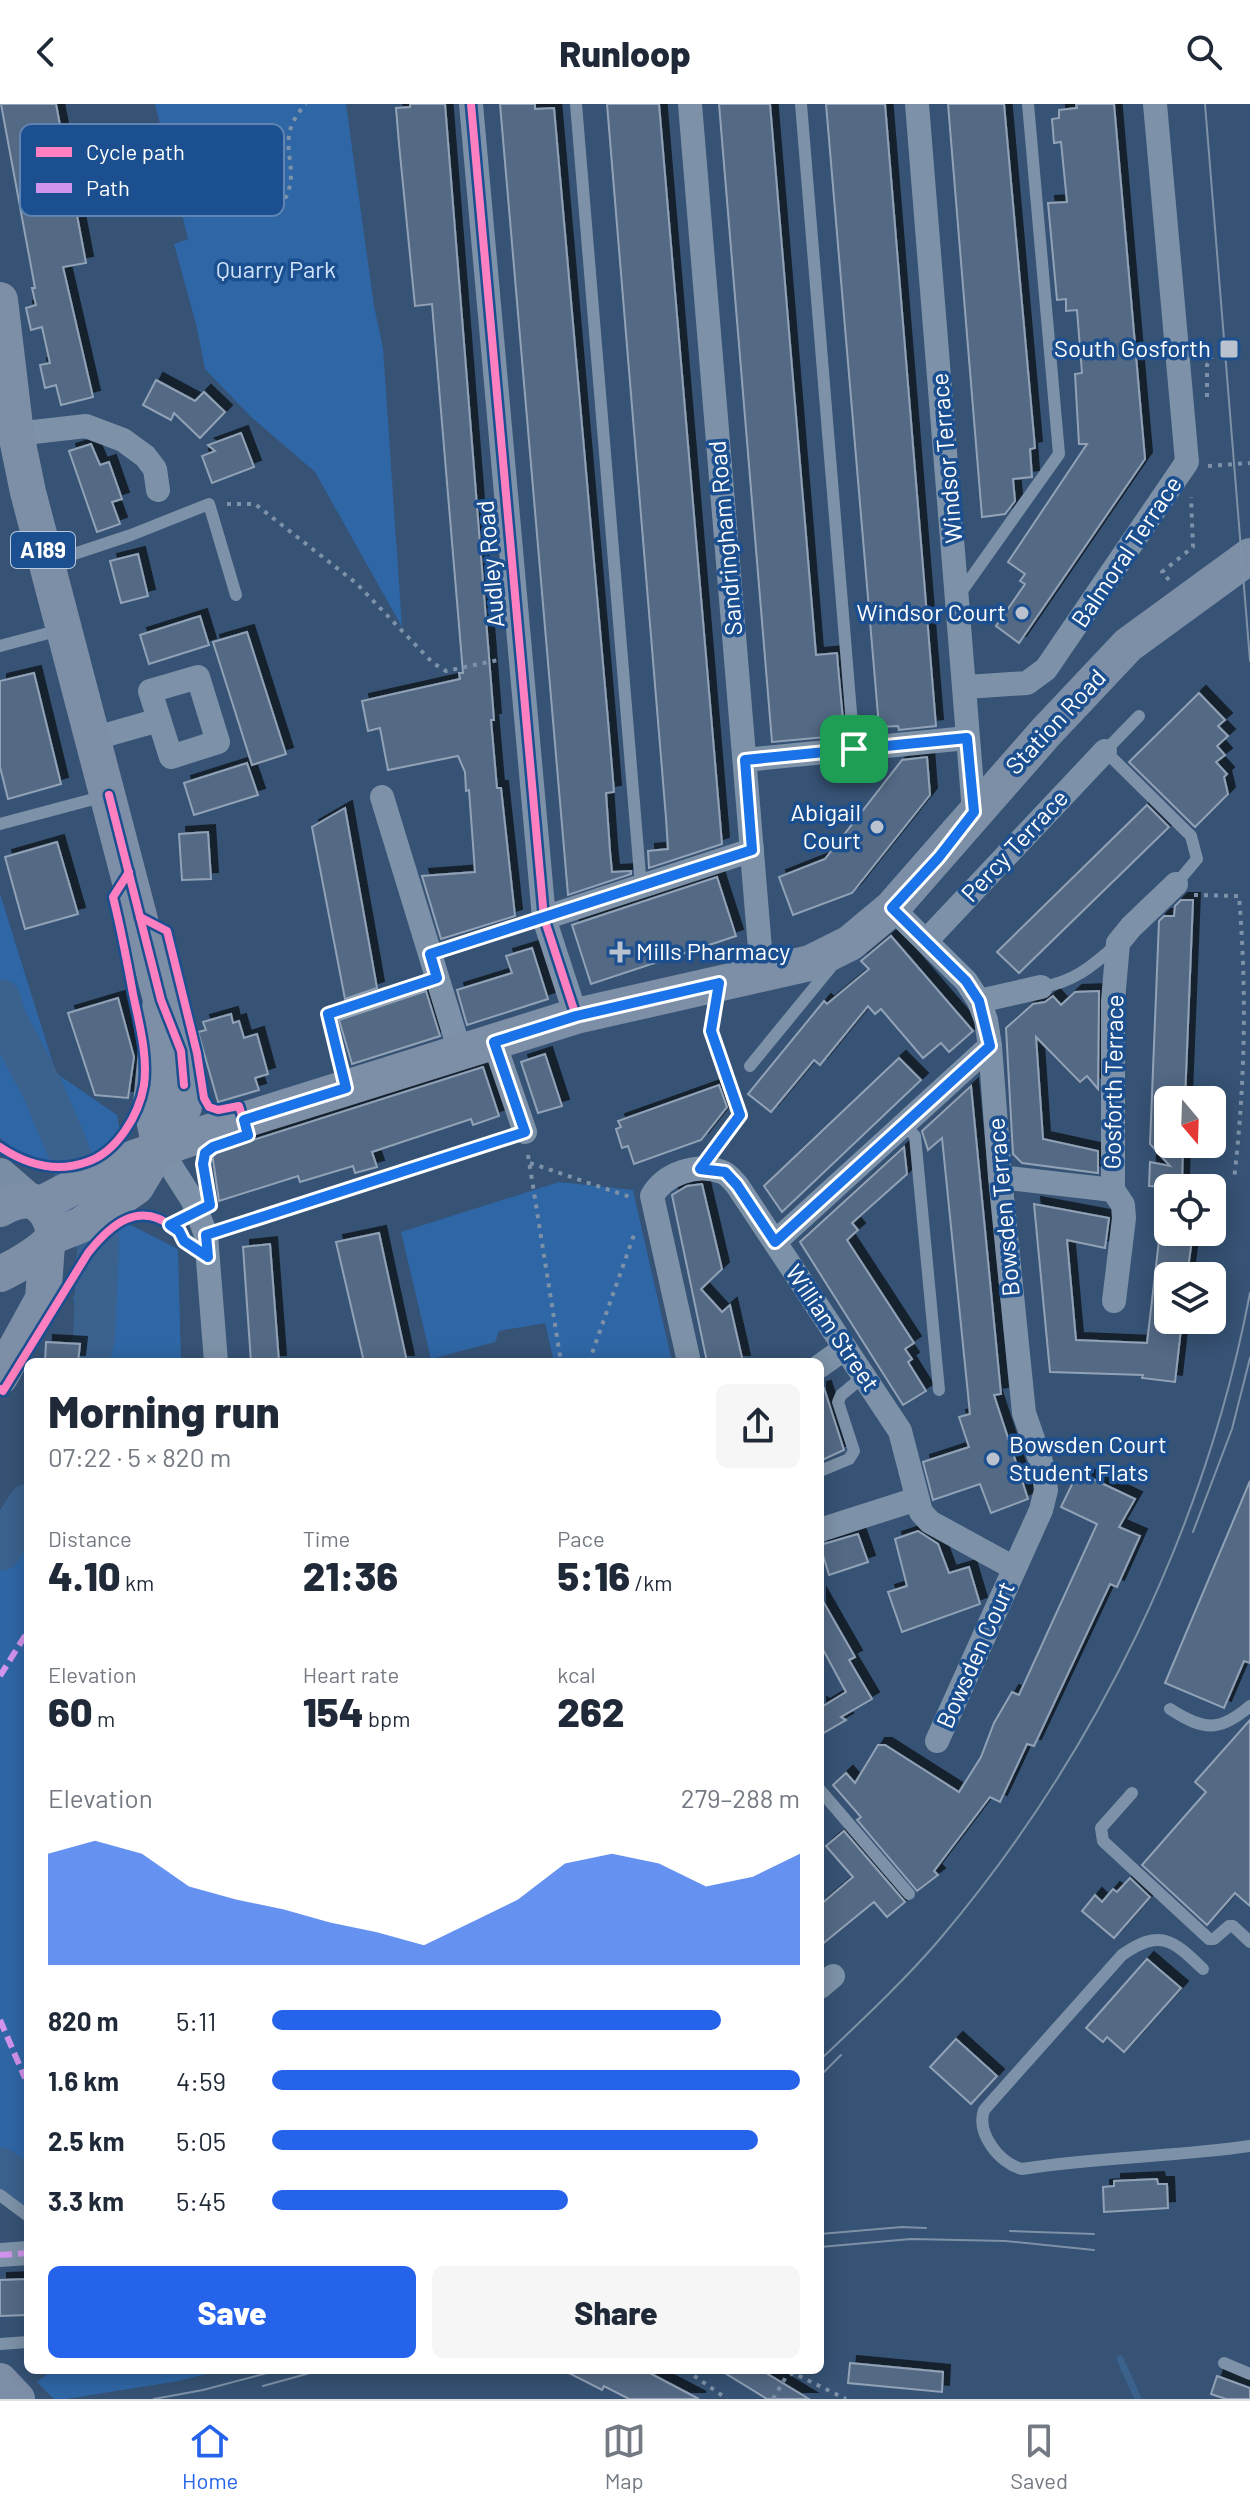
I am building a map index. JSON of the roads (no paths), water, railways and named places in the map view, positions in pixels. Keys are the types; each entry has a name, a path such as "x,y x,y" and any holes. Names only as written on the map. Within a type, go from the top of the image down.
{"main road":[{"name":"A189","path":"0,300 16,434 63,629 161,1000 151,1104 160,1149"},
{"name":"Station Road","path":"0,1274 58,1210 122,1162 576,1016 810,963 850,943 892,908 939,857 974,812 1128,645 1205,568 1250,556"},
{"path":"0,1377 43,1299 58,1210"},
{"path":"0,2381 17,2399"}],"street":[{"name":"Audley Road","path":"471,104 544,918 576,1016"},
{"name":"Sandringham Road","path":"690,104 762,973"},
{"name":"Windsor Terrace","path":"917,104 974,812"},
{"name":"Balmoral Terrace","path":"966,687 1027,683 1046,669 1187,462 1155,104"},
{"path":"16,434 86,426 123,440 145,456 155,469 158,490"},
{"path":"92,739 159,720"},
{"path":"745,760 967,738"},
{"name":"Percy Terrace","path":"926,941 1105,751"},
{"path":"382,797 460,1052"},
{"path":"544,918 752,850"},
{"path":"1118,943 1176,884"},
{"name":"Bowsden Terrace","path":"892,908 966,981 979,1001 990,1046 1024,1413"},
{"name":"Gosforth Terrace","path":"1114,1301 1124,1218 1123,1205 1113,1190 1113,1001 1118,943"},
{"path":"979,1001 1041,987"},
{"path":"494,1042 526,1142"},
{"path":"775,1242 990,1046"},
{"path":"160,1149 193,1201 206,1235 216,1358"},
{"name":"William Street","path":"688,1358 652,1196 658,1184 674,1174 700,1169 725,1172 737,1185 900,1431"},
{"path":"0,1175 58,1210"},
{"path":"1000,1177 1113,1190"},
{"path":"824,1363 845,1348"},
{"name":"Bowsden Court","path":"937,1741 1041,1510 1046,1490 1043,1468 1024,1413"},
{"name":"Bowsden Court","path":"900,1431 921,1512 930,1522 1014,1568"},
{"path":"824,1529 917,1499"},
{"path":"0,2255 24,2253"}],"lane":[{"path":"576,104 641,887"},
{"path":"801,104 854,749"},
{"path":"958,596 1059,454 1028,104"},
{"path":"47,563 131,535 209,504 236,595"},
{"path":"0,646 63,629"},
{"path":"1139,716 1105,751 1191,836 1197,859 1176,884"},
{"path":"0,824 109,795"},
{"path":"430,954 544,918"},
{"path":"750,1066 850,943"},
{"path":"1041,987 1058,985 1078,976 1118,943"},
{"path":"346,1088 328,1014 437,978"},
{"path":"904,1125 915,1136 939,1390"},
{"path":"206,1235 526,1142"},
{"path":"824,1469 849,1459 854,1451 838,1402 841,1395 864,1376"},
{"path":"1170,1709 1195,1724 1223,1724 1250,1706"},
{"path":"1132,1793 1101,1828 1103,1841 1209,1939 1233,1926 1250,1942"},
{"path":"824,1795 909,1894"},
{"path":"1203,1969 1179,1946 1168,1941 1153,1939 1137,1944 1122,1955 984,2110 980,2121 997,2152 1014,2167 1022,2169 1076,2161 1202,2153 1250,2146"},
{"path":"0,2195 24,2213"},
{"path":"0,2344 24,2342"},
{"path":"1224,2363 1250,2374"}],"waterway":[{"path":"0,1000 4,1016 42,1088 68,1149 98,1241 94,1338 89,1358"},
{"path":"0,1550 24,1511"},
{"path":"0,2168 24,2186"},
{"path":"1120,2359 1138,2399"}],"tram line":[{"path":"1205,104 1250,661"},
{"path":"824,2056 939,1940 995,1869 1047,1794 1094,1717 1136,1636 1173,1553 1204,1468 1230,1381 1250,1293"},
{"path":"1193,1532 1232,1429 1250,1358"},
{"path":"824,2072 841,2055"},
{"path":"824,2234 926,2228"},
{"path":"1010,2231 1094,2234"},
{"path":"824,2247 911,2239 1005,2241 1094,2250"},
{"path":"154,2399 264,2374"},
{"path":"263,2386 306,2374"}],"place":[{"name":"South Gosforth","path":"1229,349"},
{"name":"Windsor Court","path":"1022,613"},
{"name":"Abigail Court","path":"877,827"},
{"name":"Mills Pharmacy","path":"620,952"},
{"name":"Bowsden Court Student Flats","path":"993,1459"}],"park label":[{"name":"Quarry Park","path":"276,270"}]}
